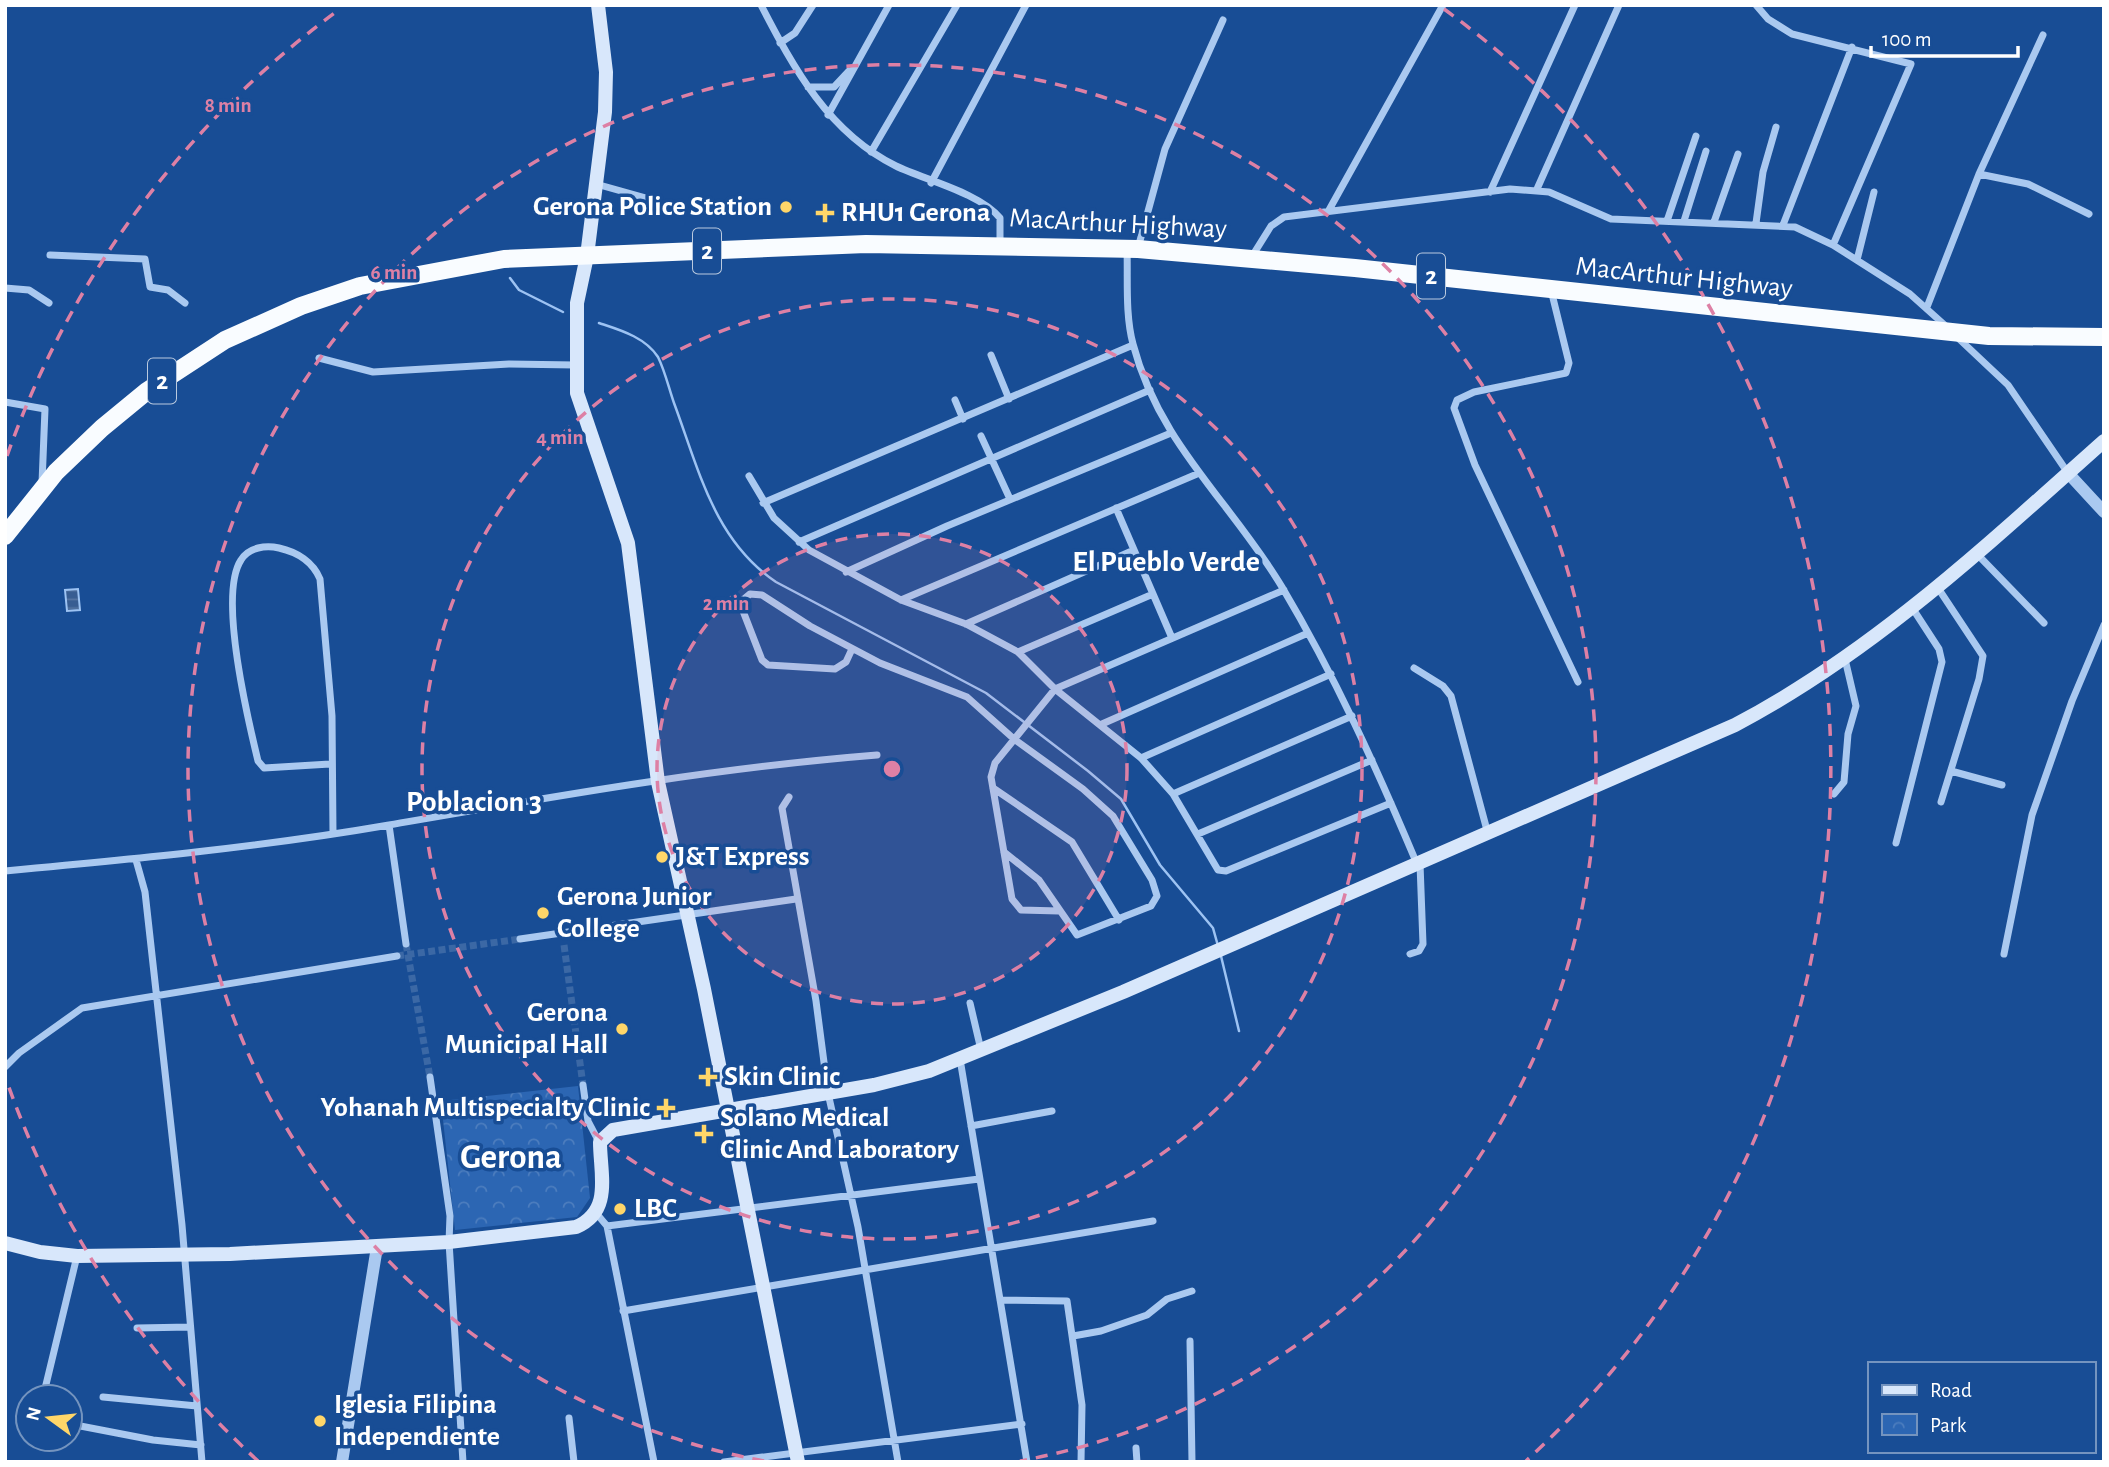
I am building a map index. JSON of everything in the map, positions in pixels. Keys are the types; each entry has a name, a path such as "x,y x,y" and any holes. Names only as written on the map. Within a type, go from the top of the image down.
{"highway":[{"name":"MacArthur Highway","path":"5,536 41,489 102,428 147,391 225,340 292,309 394,277 505,260 866,244 1133,248 2033,338 2104,337"}],"main road":[{"path":"598,5 606,72 605,112 587,256 577,303 575,365 579,401 628,543 658,782 744,1183 746,1207 797,1458"},
{"path":"5,1242 40,1252 78,1256 184,1255 449,1242 567,1229 584,1223 596,1213 602,1193 600,1142 607,1133 622,1128 905,1079 981,1051 1714,736 1771,705 1845,659 1913,609 2104,441"}],"street":[{"path":"761,5 780,43 828,115 872,152 931,183 988,206 1000,218 1000,245"},
{"path":"780,43 795,33 813,5"},
{"path":"828,115 890,5"},
{"path":"872,152 957,5"},
{"path":"931,183 1026,5"},
{"path":"1329,210 1443,5"},
{"path":"1490,192 1575,5"},
{"path":"1537,189 1619,5"},
{"path":"1756,5 1768,19 1792,34 1911,64 1833,245"},
{"path":"1223,20 1166,149 1133,248 1133,345 1150,390 1171,433 1197,474 1284,590 1331,674 1372,760 1419,864 1423,944 1419,951 1409,954"},
{"path":"1927,307 1979,174 2043,35"},
{"path":"1783,225 1852,47"},
{"path":"808,87 834,87 855,65"},
{"path":"1756,223 1762,181 1776,127"},
{"path":"1667,221 1696,136"},
{"path":"1684,222 1706,151"},
{"path":"1714,222 1738,154"},
{"path":"1979,174 2028,184 2089,214"},
{"path":"596,184 646,198"},
{"path":"1251,258 1276,220 1329,210 1537,189 1611,219 1756,223 1804,230 1857,260 1927,307 2008,385 2068,473 2104,512"},
{"path":"1857,260 1874,192"},
{"path":"50,255 145,259 150,287 168,290 185,303"},
{"path":"5,288 29,290 49,303"},
{"path":"1551,290 1569,363 1566,373 1474,392 1457,400 1454,408 1480,477 1578,682"},
{"path":"763,503 1133,345"},
{"path":"991,355 1009,399"},
{"path":"319,358 373,372 531,363 575,365"},
{"path":"799,542 1150,390"},
{"path":"955,400 962,419"},
{"path":"5,402 45,409 41,489"},
{"path":"846,572 1010,499 1171,433"},
{"path":"981,436 1010,499"},
{"path":"901,600 1197,474"},
{"path":"749,476 763,503 782,527 799,542 846,572 901,600 966,624 1018,652 1055,689 1102,724 1141,758 1173,794 1222,872 1391,803"},
{"path":"1116,508 1172,638"},
{"path":"330,764 268,768 259,764 243,697 233,605 234,580 241,560 257,547 274,547 292,552 309,562 320,579 332,716 330,764 333,834"},
{"path":"966,624 1134,550"},
{"path":"1977,554 2045,623"},
{"path":"1938,588 1983,656 1979,679 1941,802"},
{"path":"1059,911 1025,911 1016,906 993,788 993,766 1055,689 1284,590"},
{"path":"852,649 846,662 835,669 768,665 762,660 743,611 744,599 750,594 762,596 852,649 895,670 967,697 1113,816 1132,843 1152,880 1157,896 1151,906 1077,935 1039,880 1004,852"},
{"path":"1018,652 1153,594"},
{"path":"1896,843 1942,662 1939,649 1913,609"},
{"path":"2004,954 2032,815 2049,763 2104,625"},
{"path":"1102,724 1308,633"},
{"path":"1834,794 1844,782 1848,734 1856,706 1845,659"},
{"path":"1414,668 1443,686 1451,695 1488,834"},
{"path":"1141,758 1331,674"},
{"path":"1173,794 1352,716"},
{"path":"5,871 136,860 333,834 616,786 800,761 877,755"},
{"path":"1198,834 1372,760"},
{"path":"1951,771 2002,785"},
{"path":"993,788 1072,842 1119,920"},
{"path":"789,797 782,808 796,899 816,1001 828,1093 852,1196 898,1462"},
{"path":"389,825 406,944"},
{"path":"136,860 145,892 184,1255 202,1462"},
{"path":"520,939 796,899"},
{"path":"563,933 564,945"},
{"path":"5,1067 75,1011 397,956"},
{"path":"970,1003 981,1051"},
{"path":"960,1059 1027,1462"},
{"path":"430,1077 450,1216 449,1242 463,1462"},
{"path":"583,1085 588,1121 600,1142"},
{"path":"971,1126 1052,1111"},
{"path":"607,1226 979,1179"},
{"path":"596,1213 607,1226 654,1462"},
{"path":"623,1311 1153,1222"},
{"path":"342,1462 377,1247"},
{"path":"46,1383 78,1256"},
{"path":"1073,1336 1101,1331 1147,1315 1167,1299 1192,1291"},
{"path":"1000,1300 1064,1300 1073,1336 1082,1405 1081,1462"},
{"path":"137,1328 190,1327"},
{"path":"1190,1341 1192,1462"},
{"path":"103,1398 197,1406"},
{"path":"569,1418 574,1462"},
{"path":"724,1462 797,1458 895,1438 1022,1424"},
{"path":"84,1427 153,1440 201,1445"},
{"path":"1136,1448 1137,1462"}],"green space":[{"path":"578,1086 590,1198 577,1217 455,1230 441,1101"}],"shaded area":[{"path":"78,589 80,610 67,611 65,590"}],"waterway":[{"path":"510,278 519,290 563,312"},
{"path":"599,323 639,339 658,357 711,502 737,546 755,565 776,582 986,693 1088,771 1121,799 1160,865 1213,928 1218,946"},
{"path":"1221,956 1239,1031"}],"tunnel":[{"path":"397,956 520,939"},
{"path":"406,944 430,1077"},
{"path":"564,945 583,1085"}],"place":[{"name":"Gerona Police Station","path":"786,207"},
{"name":"RHU1 Gerona","path":"825,213"},
{"name":"J&T Express","path":"662,857"},
{"name":"Gerona Junior College","path":"543,913"},
{"name":"Gerona Municipal Hall","path":"622,1029"},
{"name":"Skin Clinic","path":"708,1077"},
{"name":"Yohanah Multispecialty Clinic","path":"666,1108"},
{"name":"Solano Medical Clinic And Laboratory","path":"704,1134"},
{"name":"LBC","path":"620,1209"},
{"name":"Iglesia Filipina Independiente","path":"320,1421"}],"district":[{"name":"El Pueblo Verde","path":"1166,562"},
{"name":"Poblacion 3","path":"474,802"},
{"name":"Gerona","path":"511,1157"}]}
